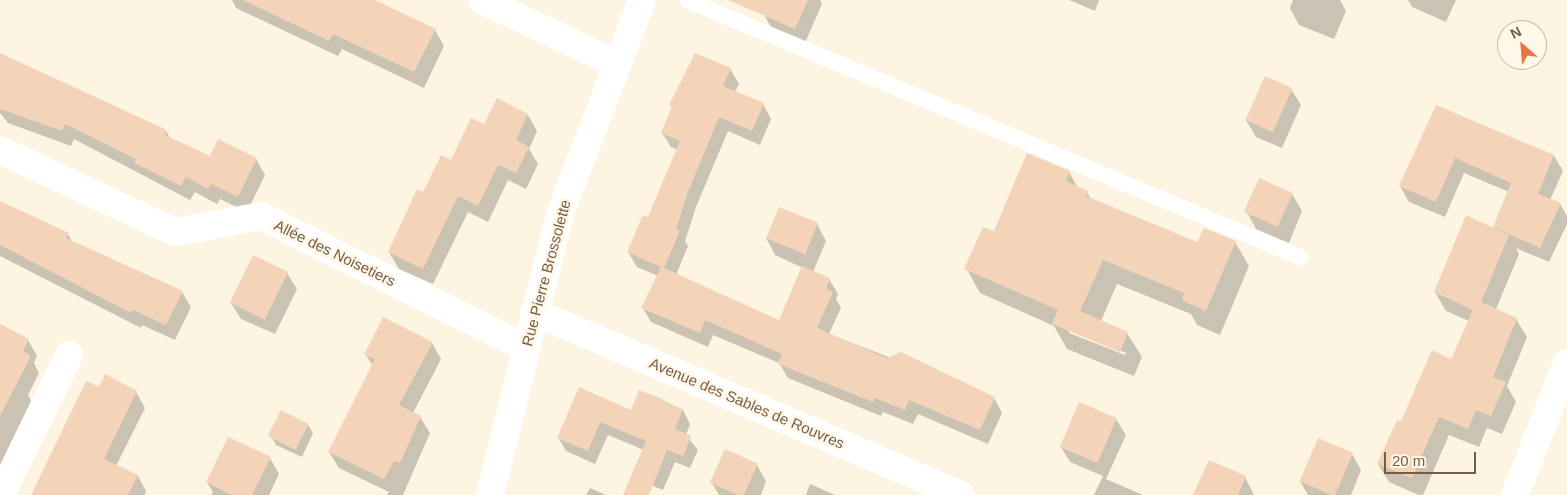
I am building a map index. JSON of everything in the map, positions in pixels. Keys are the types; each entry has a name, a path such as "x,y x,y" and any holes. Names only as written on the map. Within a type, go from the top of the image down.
{"street":[{"path":"482,0 617,64"},
{"name":"Rue Pierre Brossolette","path":"490,495 534,312 560,214 642,0"},
{"name":"Allée des Noisetiers","path":"0,150 175,232 261,216 526,348"},
{"name":"Avenue des Sables de Rouvres","path":"534,312 960,495"},
{"path":"2,495 69,355"},
{"path":"1515,495 1567,363"}],"lane":[{"path":"687,0 1300,257"}],"building":[{"path":"243,0 375,0 436,29 414,72 333,34 329,41"},
{"path":"728,0 808,0 795,29"},
{"path":"0,53 167,130 165,135 210,156 218,139 257,158 238,197 211,184 208,189 186,177 181,186 134,163 136,159 65,124 62,131 0,109"},
{"path":"695,53 731,68 723,86 764,103 752,131 719,117 688,192 676,229 680,231 664,268 779,320 802,266 830,278 826,289 833,292 817,328 886,358 901,352 995,397 980,430 909,400 905,410 875,398 873,402 778,364 782,354 705,320 700,333 641,308 661,267 627,252 643,215 648,217 680,141 661,133 672,106 669,105"},
{"path":"1265,76 1292,88 1273,132 1245,120"},
{"path":"497,98 528,114 516,140 529,147 516,173 498,165 478,206 458,196 423,269 388,252 417,189 423,192 441,155 451,160 471,118 484,124"},
{"path":"1436,105 1554,155 1538,194 1561,203 1540,248 1493,227 1511,183 1455,158 1436,202 1399,186"},
{"path":"1027,153 1070,171 1066,181 1088,191 1086,196 1197,242 1204,228 1236,241 1206,311 1182,300 1184,293 1103,260 1080,311 1128,332 1120,352 1052,324 1058,310 964,269 983,227 994,231"},
{"path":"1259,178 1293,193 1278,227 1244,212"},
{"path":"0,201 69,233 66,238 183,291 166,325 133,310 131,313 0,245"},
{"path":"779,207 818,223 805,254 766,239"},
{"path":"1466,215 1509,235 1481,302 1517,318 1493,377 1506,382 1491,416 1476,410 1468,429 1439,417 1412,478 1377,464 1397,420 1401,421 1432,350 1451,359 1473,310 1434,292"},
{"path":"253,255 288,272 265,320 230,303"},
{"path":"383,317 433,342 399,405 421,416 400,463 394,461 384,479 328,452 375,359 364,355"},
{"path":"0,324 29,339 23,351 31,356 0,416"},
{"path":"105,374 137,391 104,459 138,475 128,495 31,495 86,381 99,387"},
{"path":"579,387 631,410 639,390 683,409 675,429 691,436 683,456 667,450 649,495 623,495 646,441 600,422 588,451 557,438"},
{"path":"1079,402 1117,418 1098,463 1060,447"},
{"path":"281,410 309,424 295,450 268,436"},
{"path":"228,437 271,457 252,495 232,495 206,482"},
{"path":"1318,438 1353,453 1335,495 1300,481"},
{"path":"725,449 758,464 744,495 737,495 710,483"},
{"path":"1209,460 1246,476 1238,495 1193,495"}]}
